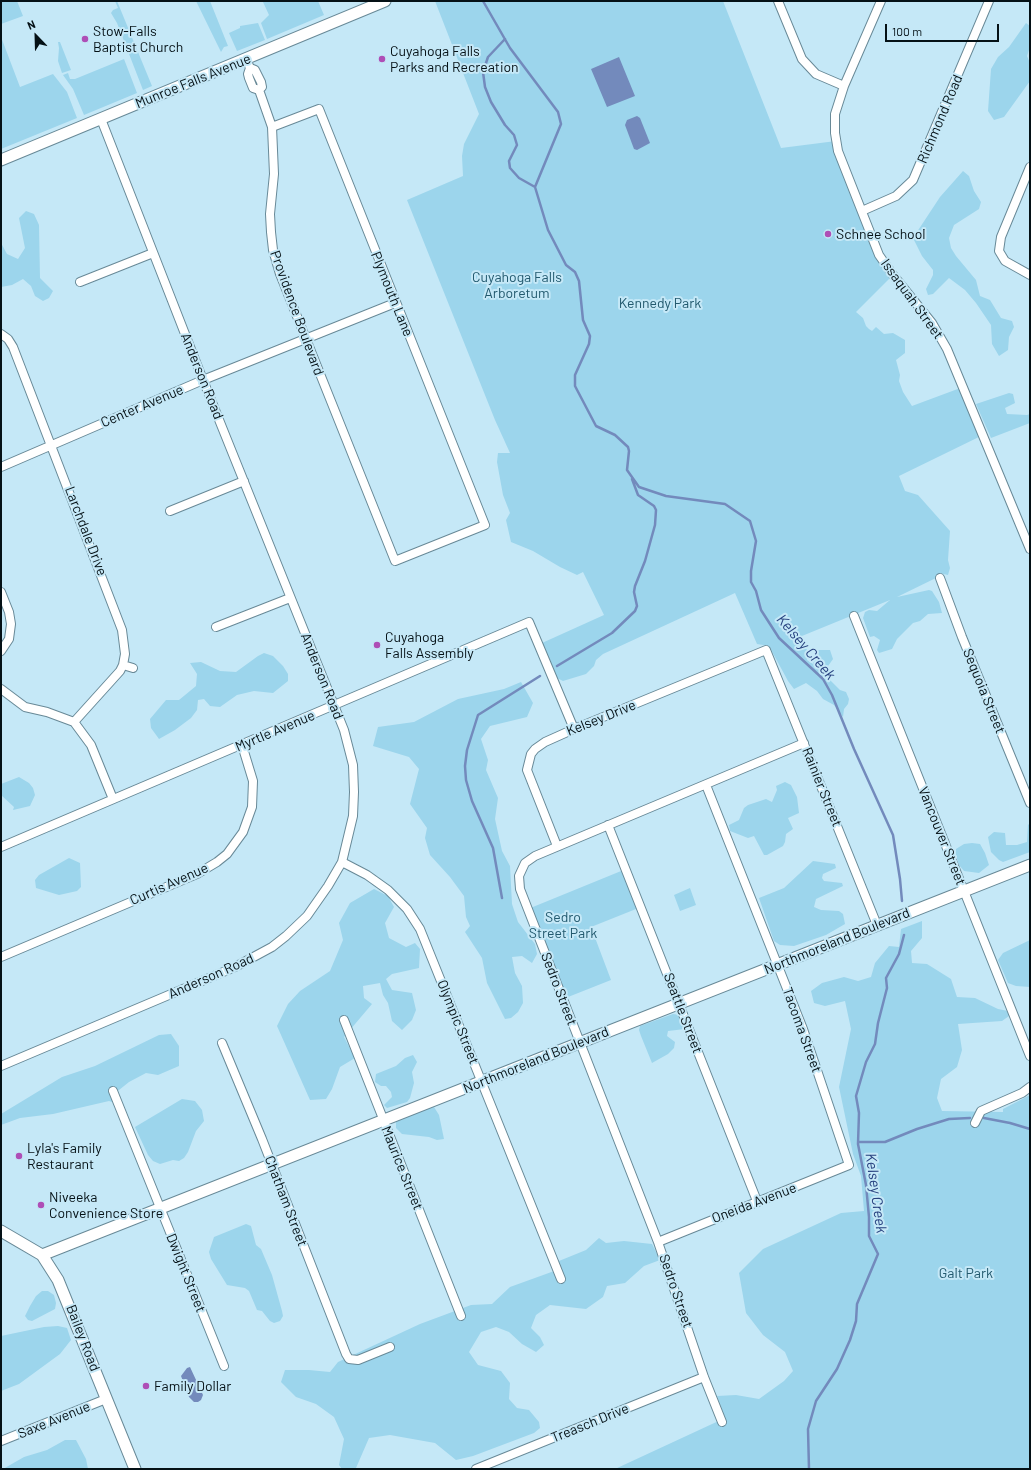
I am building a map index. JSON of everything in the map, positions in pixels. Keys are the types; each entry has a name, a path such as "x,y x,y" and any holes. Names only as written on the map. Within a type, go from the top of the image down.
{"street":[{"name":"Munroe Falls Avenue","path":"1,160 101,119 248,63 384,1"},
{"path":"778,1 802,59 816,74 844,86"},
{"name":"Issaquah Street","path":"881,1 844,86 835,114 835,133 839,156 877,250 886,266 932,323 944,342 1030,550"},
{"name":"Richmond Road","path":"862,211 896,196 914,180 989,1"},
{"name":"Providence Boulevard","path":"248,63 248,74 254,88 259,90 272,127 274,174 270,214 273,250 280,274 395,561"},
{"name":"Plymouth Lane","path":"272,127 319,109 395,303 485,525 395,561"},
{"name":"Anderson Road","path":"1,1066 224,972 261,954 286,936 309,914 329,885 342,862 353,816 354,784 349,748 334,705 203,380 101,119"},
{"path":"1030,167 1001,237 999,251 1005,261 1030,275"},
{"path":"80,282 153,253"},
{"name":"Center Avenue","path":"1,467 203,380 395,303"},
{"name":"Larchdale Drive","path":"1,334 8,339 14,348 119,618 125,654 123,665"},
{"path":"170,511 244,481"},
{"name":"Sequoia Street","path":"940,578 962,637 1030,803"},
{"path":"1,592 9,612 11,624 9,639 1,651"},
{"path":"216,628 290,598"},
{"name":"Vancouver Street","path":"854,616 1030,1056"},
{"name":"Myrtle Avenue","path":"1,847 529,622 574,729"},
{"name":"Kelsey Drive","path":"557,846 529,776 528,764 531,754 540,745 574,729 766,650"},
{"name":"Rainier Street","path":"766,650 877,925"},
{"path":"74,722 120,671 123,665 133,668"},
{"path":"1,689 25,707 47,712 74,722 91,745 113,799"},
{"name":"Sedro Street","path":"722,1422 704,1377 689,1328 658,1242 580,1043 519,882 519,876 525,863 535,856 804,743"},
{"name":"Curtis Avenue","path":"1,957 197,874 227,854 243,832 252,807 253,781 242,745"},
{"name":"Tacoma Street","path":"706,785 778,964 814,1060 849,1165"},
{"name":"Seattle Street","path":"608,825 757,1200"},
{"name":"Olympic Street","path":"342,862 379,882 399,900 414,919 428,945 560,1280"},
{"name":"Northmoreland Boulevard","path":"42,1255 1030,864"},
{"name":"Maurice Street","path":"344,1020 461,1316"},
{"name":"Chatham Street","path":"222,1043 326,1305 349,1359 358,1360 390,1347"},
{"path":"975,1122 978,1116 986,1108 1022,1093 1030,1087"},
{"name":"Dwight Street","path":"113,1091 224,1366"},
{"name":"Oneida Avenue","path":"658,1242 757,1200 849,1165"},
{"name":"Bailey Road","path":"1,1231 42,1255 64,1291 135,1469"},
{"name":"Treasch Drive","path":"476,1469 704,1377"},
{"name":"Saxe Avenue","path":"1,1440 106,1399"}],"green space":[{"path":"1,1 17,1 23,16 1,24"},
{"path":"115,1 117,1 152,86 143,90 117,23 111,13 113,10 118,8"},
{"path":"196,1 210,1 228,46 224,47 221,52"},
{"path":"260,1 318,1 324,15 267,39 261,23 269,15 263,2"},
{"name":"Kennedy Park","path":"435,1 723,1 781,148 836,141 862,211 893,275 856,312 863,318 866,326 872,331 876,327 884,334 893,333 905,340 905,353 896,360 900,375 899,381 903,392 912,406 963,387 983,435 899,476 905,491 918,495 950,531 948,560 950,568 948,575 939,573 940,576 897,597 929,590 932,591 939,602 942,613 928,614 920,621 913,623 897,639 892,649 879,653 877,650 880,640 874,636 870,637 863,618 865,612 869,610 877,611 890,600 797,638 808,651 807,660 813,664 815,650 830,650 833,659 826,669 827,677 840,690 846,692 849,699 848,704 844,709 843,717 834,705 823,699 817,691 806,683 794,689 769,646 757,644 735,593 603,654 596,660 594,666 586,674 563,681 557,678 542,643 604,615 583,572 577,575 533,551 511,542 506,520 510,513 503,495 497,462 498,453 510,453 495,420 407,200 463,176 462,156 464,144 479,114"},
{"path":"258,23 265,40 237,51 229,33 240,28 240,26"},
{"path":"1026,23 1030,26 1030,47 1027,56 1030,63 1030,81 1004,117 994,120 988,111 991,69 998,57 1009,47"},
{"path":"1,37 20,87 53,74 67,92 77,118 1,149"},
{"path":"58,42 60,42 71,70 62,73 58,61"},
{"path":"124,59 137,93 84,115 73,89 63,75 68,73 70,79 75,79"},
{"path":"963,171 969,176 974,191 981,202 979,209 954,225 949,238 951,248 956,256 976,280 980,296 990,300 1001,318 1012,321 1014,327 1009,337 1008,350 999,356 992,344 991,325 965,290 949,278 933,294 928,295 926,289 933,275 933,270 922,256 913,238 940,197"},
{"path":"26,211 34,214 39,225 40,278 53,291 49,298 43,301 35,296 31,286 23,279 12,285 1,287 1,243 7,254 18,259 25,248 19,218"},
{"path":"1009,393 1013,394 1015,403 1005,408 1007,414 1030,414 1030,423 991,438 976,404"},
{"path":"264,653 273,656 283,666 288,674 288,681 273,693 254,691 237,695 220,707 210,706 204,699 198,700 197,710 191,718 175,730 159,739 151,728 150,719 166,700 179,700 196,686 197,674 190,663 201,662 220,671 236,672"},
{"path":"521,682 533,703 527,717 490,726 481,739 488,760 486,770 498,798 495,819 502,851 510,866 512,904 518,922 535,944 537,954 532,963 522,956 512,957 515,973 522,986 523,1003 518,1012 511,1018 505,1019 487,983 482,958 465,932 470,926 466,917 464,896 450,877 430,855 425,838 427,828 410,804 419,769 409,757 373,746 378,727 414,722 458,699 504,689"},
{"path":"19,777 29,783 33,788 35,795 30,806 13,810 14,807 1,795 1,784"},
{"path":"785,782 791,785 797,797 799,813 788,818 793,829 786,834 783,846 767,855 764,855 754,836 748,838 730,831 729,825 739,820 744,808 748,805 766,799 772,802 777,790 776,786"},
{"path":"1028,824 1030,826 1030,852 1003,862 991,852 988,837 994,832 1005,833 1006,845 1017,845 1027,842"},
{"path":"964,844 980,844 989,865 979,873 964,871 959,865 956,856 956,849"},
{"path":"69,858 80,863 81,887 77,891 59,895 36,888 35,880 39,875"},
{"path":"813,861 835,864 836,868 823,874 822,878 824,881 842,883 843,886 816,899 814,907 821,910 839,911 843,914 845,924 826,935 794,946 780,945 774,941 759,898 784,888"},
{"name":"Sedro Street Park","path":"626,869 641,907 591,927 611,980 563,999 528,909"},
{"path":"690,888 696,905 680,911 674,895"},
{"path":"374,889 388,896 394,907 385,923 389,938 406,947 415,943 420,949 419,968 392,974 386,979 392,990 412,993 416,1010 412,1020 402,1030 392,1021 388,1003 383,995 380,983 363,986 364,998 372,1004 344,1037 355,1058 340,1067 332,1089 326,1099 310,1100 277,1026 288,1004 300,991 330,971 343,940 339,923 350,903"},
{"name":"Galt Park","path":"922,921 922,938 911,951 912,963 927,964 951,979 957,997 975,998 998,1009 1008,1011 1009,1016 1002,1021 958,1024 962,1050 957,1067 941,1079 937,1098 942,1111 1003,1112 1003,1109 1030,1095 1030,1469 615,1469 725,1418 717,1396 736,1395 759,1399 784,1381 793,1371 785,1352 763,1335 746,1313 739,1273 763,1249 841,1213 864,1211 861,1176 853,1154 839,1087 851,1029 845,1001 825,1006 814,1003 811,991 822,983 844,977 858,981 871,977 875,963 889,946 899,947 901,929"},
{"path":"1030,940 1030,987 1016,986 1008,983 998,960 1003,953"},
{"path":"673,1014 680,1015 685,1029 668,1031 667,1036 675,1042 674,1048 668,1054 652,1063 639,1030 640,1026"},
{"path":"171,1034 179,1046 179,1066 158,1075 146,1073 129,1082 114,1094 112,1102 109,1101 53,1114 20,1118 1,1125 1,1114 62,1077 95,1066 159,1035"},
{"path":"413,1055 417,1062 412,1072 414,1083 410,1098 407,1102 387,1108 384,1105 392,1097 391,1092 386,1086 381,1086 375,1082 376,1074 396,1066 405,1058"},
{"path":"182,1099 195,1101 202,1110 204,1121 196,1131 188,1152 184,1158 179,1161 173,1160 160,1164 153,1161 148,1155 135,1127"},
{"path":"434,1107 439,1115 444,1139 437,1140 429,1137 402,1134 396,1128 396,1119"},
{"path":"246,1224 251,1226 256,1245 261,1249 272,1275 283,1316 280,1321 274,1323 270,1321 262,1311 257,1310 249,1291 245,1288 227,1285 211,1259 209,1252 214,1237"},
{"path":"599,1238 606,1243 624,1241 652,1244 660,1260 644,1266 625,1283 607,1286 603,1297 586,1309 550,1305 536,1315 531,1328 540,1337 544,1345 536,1352 522,1344 509,1332 496,1327 481,1332 469,1352 478,1365 501,1371 510,1383 509,1399 517,1408 529,1410 539,1422 540,1428 534,1433 473,1456 456,1460 435,1443 390,1435 369,1438 356,1468 342,1469 339,1465 344,1439 334,1417 316,1404 296,1397 281,1382 285,1370 330,1372 338,1362 420,1324 471,1305 492,1304 510,1287 557,1270 554,1263 586,1250"},
{"path":"42,1291 48,1291 54,1295 56,1303 55,1309 32,1321 28,1320 25,1316 36,1296"},
{"path":"58,1326 67,1328 71,1340 60,1354 19,1384 1,1391 1,1336 44,1327"},
{"path":"65,1440 76,1440 86,1459 88,1469 3,1469 24,1457 47,1450"}],"shaded area":[{"path":"619,57 635,96 607,107 591,69"},
{"path":"637,116 640,118 650,143 637,150 634,149 625,125 627,120"},
{"path":"190,1367 203,1395 201,1400 198,1402 194,1402 189,1397 181,1376 187,1368"}],"waterway":[{"name":"Kelsey Creek","path":"483,1 510,48 558,112 561,124 535,187 548,230 566,265 575,272 579,281 583,320 590,336 589,344 575,375 575,386 596,426 615,435 628,447 627,470 639,487 666,496 725,504 750,521 756,541 751,571 751,582 756,591 761,610 779,638 823,679 832,695 854,749 893,835 902,901"},
{"path":"505,39 488,57 483,72 485,87 491,102 505,125 514,135 517,145 509,161 510,168 519,178 535,187"},
{"path":"557,666 612,633 635,611 637,606 634,592 635,586 645,561 655,525 656,510 654,506 638,495 632,479"},
{"path":"502,898 493,848 472,801 466,780 465,766 467,750 478,715 540,676"},
{"name":"Kelsey Creek","path":"809,1469 808,1429 816,1401 837,1369 850,1340 856,1321 857,1304 878,1254 869,1236 866,1185 858,1144 859,1113 856,1096 866,1062 875,1044 878,1023 887,988 886,978 899,954 904,935"},
{"path":"858,1142 885,1142 917,1129 949,1119 970,1118"},
{"path":"984,1118 1030,1129"}],"place":[{"name":"Stow-Falls Baptist Church","path":"85,39"},
{"name":"Cuyahoga Falls Parks and Recreation","path":"382,59"},
{"name":"Schnee School","path":"828,234"},
{"name":"Cuyahoga Falls Assembly","path":"377,645"},
{"name":"Lyla's Family Restaurant","path":"19,1156"},
{"name":"Niveeka Convenience Store","path":"41,1205"},
{"name":"Family Dollar","path":"146,1386"}],"park label":[{"name":"Cuyahoga Falls Arboretum","path":"517,286"}]}
